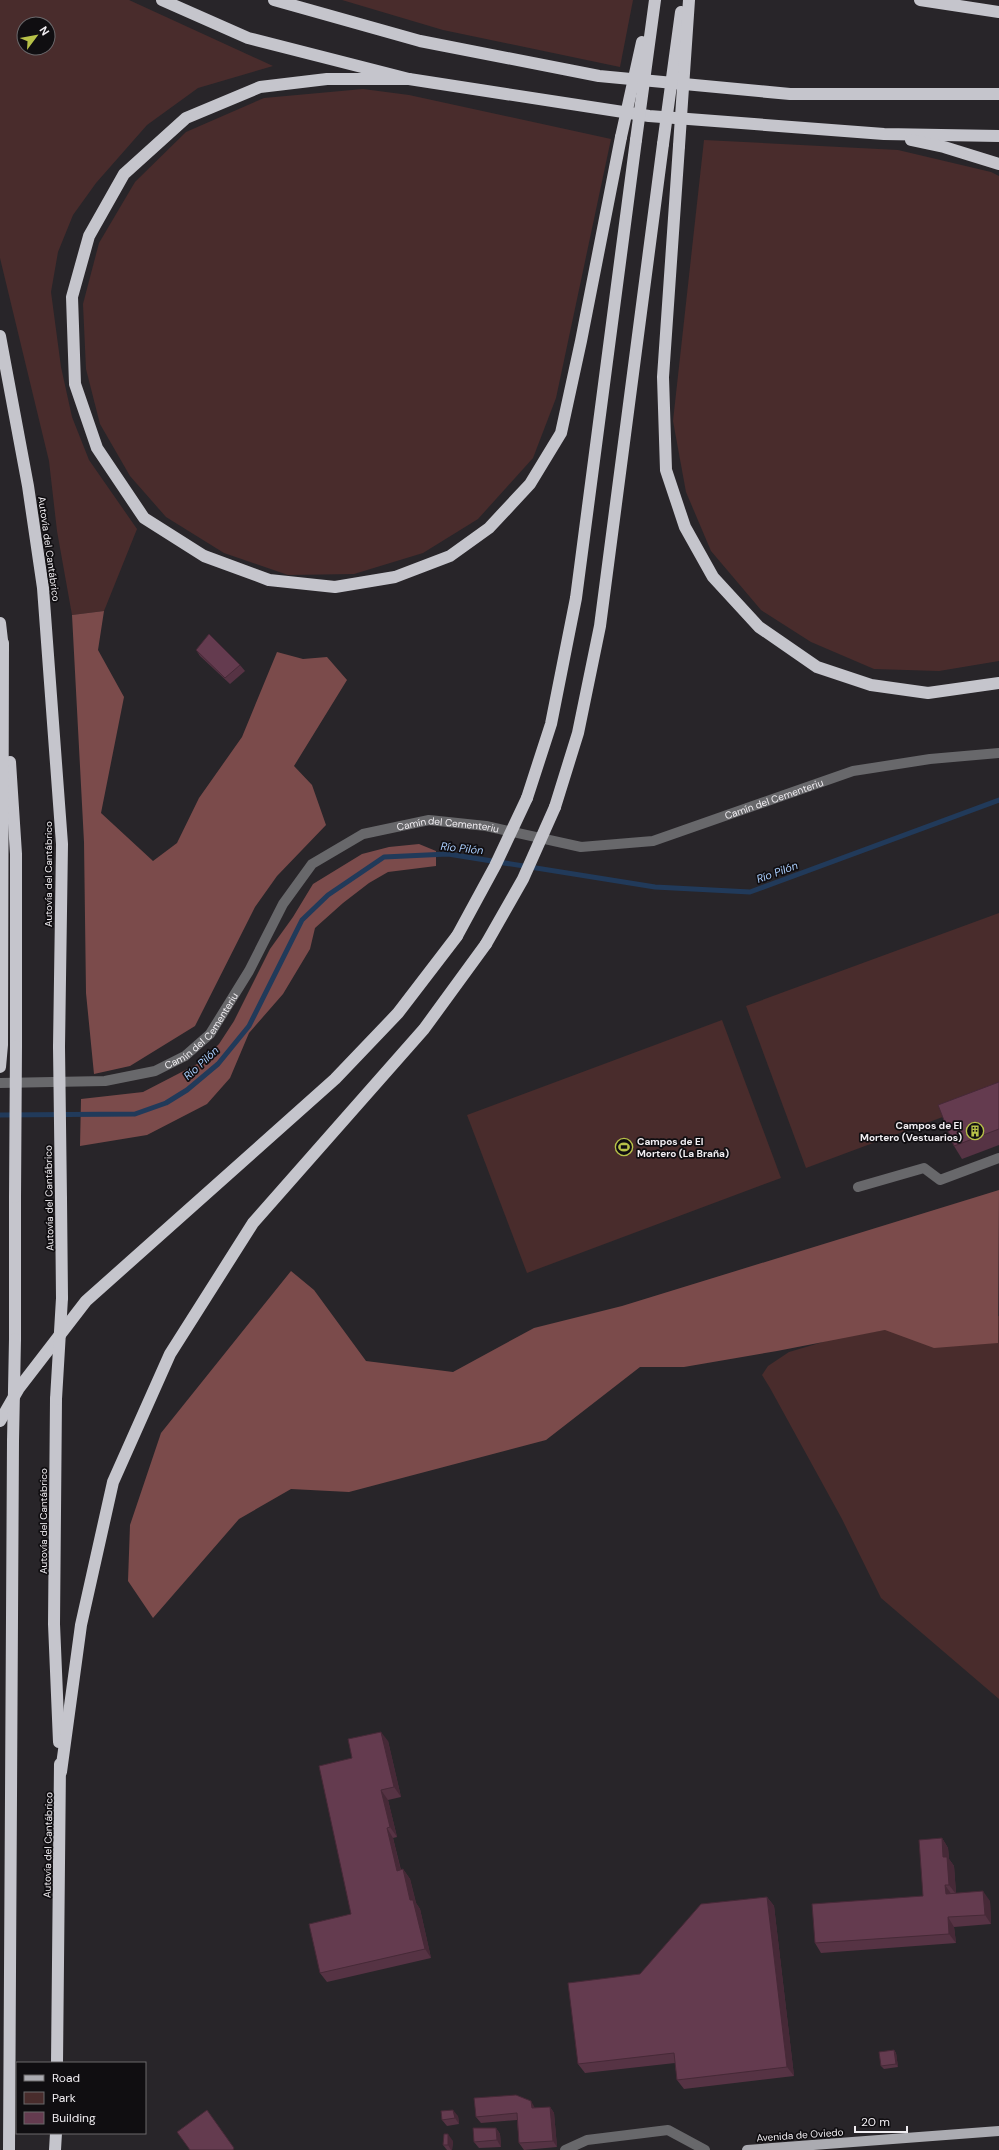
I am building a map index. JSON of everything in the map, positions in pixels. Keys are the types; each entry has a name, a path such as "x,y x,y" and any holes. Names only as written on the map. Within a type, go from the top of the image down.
{"highway":[{"path":"162,0 248,38 409,79 649,116 884,134 999,136"},
{"path":"274,0 420,41 599,76 790,94 999,94"},
{"path":"409,79 327,79 260,87 186,118 124,174 89,236 72,297 75,384 97,448 144,518 204,556 269,580 335,587 395,577 450,556 489,528 530,484 561,433 581,341 621,137 651,0"},
{"path":"0,1421 19,1388 86,1301 335,1079 398,1013 457,936 495,866 527,798 552,724 576,598 655,0"},
{"path":"61,1772 81,1625 113,1482 170,1354 254,1223 424,1029 486,944 523,879 555,807 578,733 600,626 682,0"},
{"path":"689,0 663,377 666,470 685,527 713,577 759,627 817,666 871,685 928,693 999,682"},
{"path":"920,0 999,12"},
{"path":"884,134 944,147 999,164"},
{"name":"Autovía del Cantábrico","path":"0,336 28,486 43,588 62,844 59,1047 62,1298 56,1400 54,1624 61,1772 57,2062"},
{"path":"0,623 3,643 16,854 15,1339 9,2150"},
{"path":"0,1067 2,1045 3,643"},
{"path":"55,2150 56,2134"}],"main road":[{"name":"Avenida de Oviedo","path":"747,2150 999,2131"}],"street":[{"name":"Camín del Cementeriu","path":"0,1083 105,1081 155,1071 185,1056 210,1034 249,971 284,904 312,864 363,834 428,820 486,826 581,847 654,841 853,771 930,760 999,753"},
{"path":"858,1187 924,1168 940,1180 999,1158"},
{"path":"565,2150 587,2140 668,2130 705,2150"}],"green space":[{"path":"0,0 129,0 273,66 198,88 147,125 96,183 73,215 58,252 51,292 61,367 72,417 89,460 137,529 104,611 72,615 57,531 49,461 0,258"},
{"path":"342,0 633,0 620,67 443,30"},
{"path":"363,89 409,95 611,139 556,398 533,458 478,519 423,553 354,574 288,575 224,553 166,517 130,476 100,424 86,369 83,304 99,243 135,182 186,132 264,98"},
{"path":"704,140 898,150 991,172 999,176 999,661 939,671 874,669 811,642 761,610 711,551 686,492 673,421"},
{"path":"999,913 999,1096 806,1168 746,1006"},
{"name":"Campos de El Mortero (La Braña)","path":"722,1020 781,1178 527,1273 467,1115"},
{"path":"999,1316 999,1699 881,1598 842,1519 762,1375 768,1366 789,1352 833,1339 913,1325"}],"shaded area":[{"path":"104,611 98,650 124,697 101,813 153,861 177,843 199,798 242,737 277,652 303,659 327,657 347,680 294,766 312,785 326,825 277,876 255,907 195,1026 130,1066 94,1074 86,993 84,842 72,615"},
{"path":"419,844 436,851 436,866 388,872 369,883 343,903 315,928 310,949 283,994 249,1033 230,1078 207,1104 147,1135 80,1146 81,1099 143,1092 201,1062 219,1044 234,1021 270,949 293,917 313,884 362,854 389,847"},
{"path":"999,1190 998,1343 934,1348 885,1330 684,1367 640,1367 546,1440 349,1492 291,1489 239,1519 153,1618 128,1581 130,1525 161,1433 291,1271 314,1290 366,1361 453,1372 534,1328 622,1306"}],"building":[{"path":"209,634 240,665 225,678 196,650"},
{"path":"999,1082 999,1129 954,1146 938,1105"},
{"path":"381,1732 394,1787 381,1790 390,1827 387,1828 397,1871 403,1869 410,1900 413,1900 425,1949 320,1973 309,1924 351,1914 319,1766 352,1758 348,1739"},
{"path":"942,1838 943,1857 947,1857 949,1885 945,1885 946,1894 983,1891 985,1915 948,1917 949,1934 815,1943 812,1904 923,1896 919,1840"},
{"path":"767,1897 787,2067 677,2080 674,2053 578,2064 568,1983 640,1974 701,1904"},
{"path":"894,2050 896,2064 881,2066 879,2052"},
{"path":"516,2095 531,2101 532,2108 550,2107 553,2141 519,2143 517,2113 476,2117 474,2098"},
{"path":"207,2110 234,2148 233,2150 190,2150 177,2132"},
{"path":"453,2110 455,2118 442,2120 441,2111"},
{"path":"473,2128 496,2128 497,2140 474,2142"},
{"path":"444,2134 448,2134 448,2145 443,2145"}],"waterway":[{"name":"Río Pilón","path":"0,1115 135,1114 166,1103 187,1090 218,1064 249,1026 302,920 328,895 384,857 448,854 655,887 750,892 999,800"}],"place":[{"name":"Campos de El Mortero (Vestuarios)","path":"975,1131"},
{"name":"Campos de El Mortero (La Braña)","path":"624,1147"}]}
